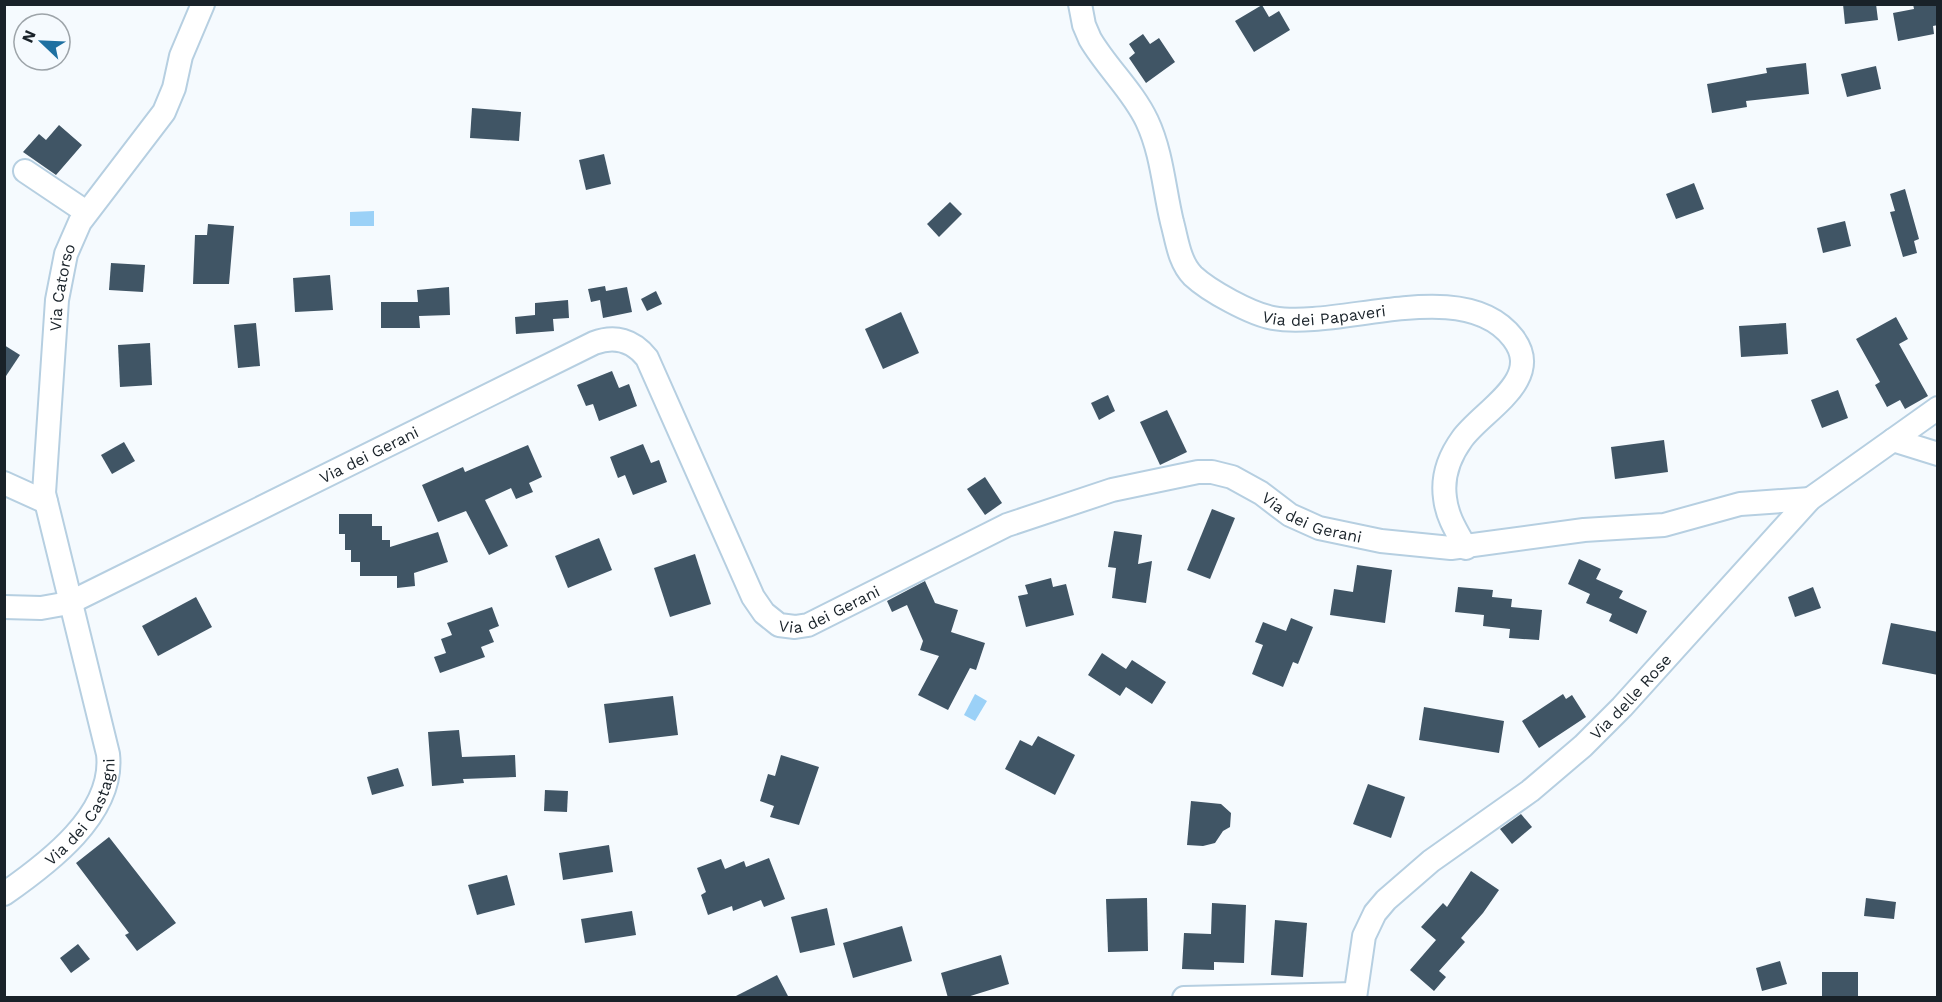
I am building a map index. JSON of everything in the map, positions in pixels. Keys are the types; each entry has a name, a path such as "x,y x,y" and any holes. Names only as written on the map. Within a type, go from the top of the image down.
{"street":[{"name":"Via Catorso","path":"69,603 46,502 44,461 58,285 73,236 86,212 164,112 174,88 180,56 204,4"},
{"name":"Via dei Papaveri","path":"1080,4 1084,25 1090,39 1137,105 1151,131 1182,260 1197,279 1228,298 1272,318 1318,318 1441,307 1470,312 1486,318 1513,339 1522,357 1519,379 1462,438 1452,453 1446,470 1444,492 1448,514 1466,548"},
{"path":"25,171 86,212"},
{"name":"Via dei Gerani","path":"4,607 41,608 69,603 594,343 609,339 635,345 647,358 749,589 768,618 785,626 802,627 816,622 968,543 1018,521 1112,490 1198,472 1212,472 1232,477 1261,493 1290,515 1319,528 1381,542 1466,548 1584,530 1664,525 1752,502 1810,499"},
{"name":"Via delle Rose","path":"1355,996 1362,945 1379,908 1422,868 1530,791 1578,750 1622,707 1810,499 1938,408"},
{"path":"1893,440 1938,454"},
{"path":"4,483 46,502"},
{"name":"Via dei Castagni","path":"4,894 45,864 76,834 98,800 107,776 108,754 69,603"},
{"path":"1184,998 1355,996"}],"water":[{"path":"374,211 374,226 350,226 350,212"},
{"path":"975,694 987,701 975,721 964,715"}],"building":[{"path":"1843,4 1876,4 1878,20 1845,24"},
{"path":"1913,4 1938,4 1938,25 1933,26 1934,34 1898,41 1893,13 1914,9"},
{"path":"1262,5 1269,17 1279,11 1290,30 1254,52 1235,21"},
{"path":"1143,34 1150,44 1159,38 1175,62 1146,83 1129,58 1135,53 1129,44"},
{"path":"1806,63 1809,94 1746,101 1747,107 1712,113 1707,84 1767,73 1766,68"},
{"path":"1876,66 1881,89 1847,97 1841,74"},
{"path":"472,108 521,112 519,141 470,138"},
{"path":"59,125 82,145 56,175 23,152 39,134 46,140"},
{"path":"604,154 611,184 586,190 579,160"},
{"path":"1694,183 1704,209 1676,219 1666,194"},
{"path":"1905,189 1919,239 1914,241 1917,253 1903,257 1890,212 1895,211 1890,194"},
{"path":"950,202 962,214 939,237 927,224"},
{"path":"1845,221 1851,246 1823,253 1817,228"},
{"path":"208,224 234,226 229,284 193,284 195,235 207,235"},
{"path":"111,263 145,265 143,292 109,290"},
{"path":"330,275 333,310 295,312 293,278"},
{"path":"605,286 606,291 627,287 632,312 603,318 600,300 591,302 588,289"},
{"path":"449,287 450,315 419,316 420,328 381,328 381,302 418,302 417,290"},
{"path":"656,291 662,304 647,311 641,299"},
{"path":"568,300 569,318 553,319 554,331 516,334 515,317 535,315 535,303"},
{"path":"901,312 919,353 883,369 865,329"},
{"path":"1896,317 1908,339 1899,344 1928,396 1905,409 1900,400 1887,407 1875,385 1880,382 1856,339"},
{"path":"256,323 260,366 238,368 234,325"},
{"path":"1786,323 1788,354 1741,357 1739,326"},
{"path":"150,343 152,385 120,387 118,345"},
{"path":"4,345 20,355 4,379"},
{"path":"612,371 619,388 629,384 637,406 599,421 593,404 586,406 577,385"},
{"path":"1838,390 1848,418 1822,428 1811,400"},
{"path":"1108,395 1115,411 1099,420 1091,403"},
{"path":"1167,410 1187,452 1160,465 1140,422"},
{"path":"1664,440 1668,472 1615,479 1611,447"},
{"path":"124,442 135,461 112,474 101,455"},
{"path":"643,444 651,463 659,460 667,482 633,495 625,475 618,478 610,457"},
{"path":"528,445 542,477 529,483 533,492 516,499 511,488 485,500 508,546 489,555 466,511 438,522 422,485 463,467 465,472"},
{"path":"985,477 1002,503 985,515 967,489"},
{"path":"1212,509 1235,518 1210,579 1187,570"},
{"path":"339,514 372,514 372,526 382,526 382,540 390,540 390,547 438,532 448,562 414,573 415,586 397,588 397,576 360,576 360,562 351,562 351,550 345,550 345,534 339,534"},
{"path":"1114,531 1142,535 1138,564 1152,561 1146,603 1112,598 1116,568 1108,567"},
{"path":"599,538 612,570 568,588 555,556"},
{"path":"695,554 711,604 670,617 654,568"},
{"path":"1579,559 1601,569 1596,579 1623,591 1619,598 1647,611 1637,634 1609,621 1612,614 1586,603 1590,594 1568,584"},
{"path":"1357,565 1392,570 1385,623 1330,615 1334,589 1353,592"},
{"path":"1051,578 1053,587 1066,584 1074,615 1026,627 1018,596 1028,594 1025,585"},
{"path":"925,581 935,603 958,610 951,632 985,643 976,670 970,668 948,710 918,695 939,656 920,650 923,641 907,605 892,612 887,601"},
{"path":"1458,587 1493,590 1492,597 1512,599 1511,607 1542,610 1539,640 1509,638 1510,629 1483,626 1484,615 1455,612"},
{"path":"1813,587 1821,608 1795,617 1788,597"},
{"path":"196,597 212,627 158,656 142,626"},
{"path":"492,607 499,626 489,630 494,642 481,647 485,657 440,673 434,657 446,653 441,639 452,635 447,623"},
{"path":"1291,618 1313,627 1298,664 1293,662 1283,687 1252,674 1263,645 1255,642 1263,622 1286,631"},
{"path":"1891,623 1938,632 1938,675 1882,664"},
{"path":"1102,653 1126,669 1132,660 1166,682 1152,704 1126,687 1120,696 1088,675"},
{"path":"1563,694 1566,699 1572,695 1586,717 1539,748 1522,721"},
{"path":"673,696 678,735 609,743 604,704"},
{"path":"1424,707 1504,721 1499,753 1419,740"},
{"path":"459,730 462,757 515,755 516,777 463,779 464,783 432,786 428,732"},
{"path":"1038,736 1075,755 1055,795 1005,769 1020,740 1032,746"},
{"path":"781,755 819,767 799,825 770,817 774,806 760,801 768,774 775,776"},
{"path":"398,768 404,786 372,795 367,777"},
{"path":"1368,784 1405,797 1391,838 1353,824"},
{"path":"545,790 568,791 567,812 544,811"},
{"path":"1191,801 1221,804 1231,813 1230,827 1223,831 1215,843 1203,846 1187,845"},
{"path":"1521,814 1532,827 1512,844 1500,829"},
{"path":"109,837 176,923 137,951 125,935 129,933 76,863"},
{"path":"609,845 613,872 563,880 559,853"},
{"path":"769,858 785,899 764,907 761,900 733,911 732,906 708,915 701,895 706,892 697,868 721,859 725,869 744,861 746,867"},
{"path":"1471,871 1499,890 1461,938 1465,942 1439,971 1446,977 1434,991 1410,970 1436,940 1421,927 1443,903 1447,907"},
{"path":"507,875 515,905 477,915 468,885"},
{"path":"1147,898 1148,951 1108,952 1106,899"},
{"path":"1866,898 1896,902 1894,919 1864,916"},
{"path":"1212,903 1246,905 1244,963 1214,962 1214,970 1182,969 1184,933 1211,934"},
{"path":"827,908 835,945 800,953 791,917"},
{"path":"632,911 636,935 585,943 581,919"},
{"path":"1275,920 1307,923 1303,977 1271,975"},
{"path":"902,926 912,961 853,978 843,943"},
{"path":"78,944 90,959 71,973 60,958"},
{"path":"1001,955 1009,984 964,998 948,998 941,973"},
{"path":"1780,961 1787,984 1762,991 1756,968"},
{"path":"1822,972 1858,972 1858,998 1822,998"},
{"path":"777,975 789,998 732,998"}]}
